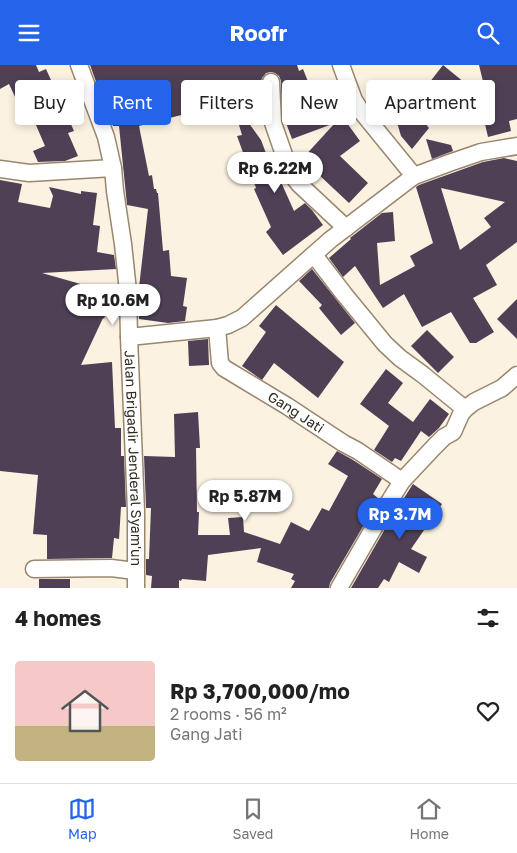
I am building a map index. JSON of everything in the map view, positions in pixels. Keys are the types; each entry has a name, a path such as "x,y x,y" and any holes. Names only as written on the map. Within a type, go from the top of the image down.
{"street":[{"name":"Jalan Brigadir Jenderal Syam'un","path":"79,65 106,137 113,168 123,244 128,291 136,511 136,580"},
{"path":"341,65 354,100 361,111 414,176"},
{"path":"272,103 273,123 290,172 305,190 346,229"},
{"path":"129,337 217,328 228,325 242,318 330,240 414,176 481,152 517,146"},
{"path":"0,169 29,173 113,168"},
{"path":"314,255 384,344 465,409"},
{"name":"Gang Jati","path":"217,328 220,363 224,368 358,451 402,481"},
{"path":"339,588 402,481 444,437 452,432 465,409 474,402 502,388 517,375"},
{"path":"34,569 111,568 136,580"}],"building":[{"path":"0,65 36,65 39,72 46,69 51,80 15,80 15,97 9,84 0,89"},
{"path":"90,65 297,65 299,71 303,69 307,80 282,80 282,112 281,81 275,73 266,73 262,80 181,80 181,115 171,118 171,80 95,80"},
{"path":"443,65 461,80 431,80"},
{"path":"479,65 517,65 517,119 509,121 511,131 488,137 485,125 495,125 495,80 483,80"},
{"path":"36,125 71,125 74,131 68,133 78,156 65,161 38,162 33,151 45,146"},
{"path":"143,125 139,126 149,176 152,175 154,189 158,193 163,251 169,250 171,276 187,278 183,306 187,307 185,321 168,323 139,319 138,296 148,209 127,205 119,126 113,126"},
{"path":"239,125 250,125 261,140 278,185 281,182 294,211 305,203 323,225 283,255 266,232 271,227 254,189 256,188 237,136 242,135"},
{"path":"287,125 330,125 292,139"},
{"path":"333,125 348,125 360,141 340,156 368,183 349,203 302,159"},
{"path":"398,125 427,125 429,128 412,149 401,136"},
{"path":"426,139 451,145 453,151 432,159"},
{"path":"504,158 517,161 517,242 486,265 497,285 473,298 494,332 476,343 470,343 451,312 422,327 404,294 383,308 355,266 343,277 329,258 350,238 382,213 393,212 395,241 377,243 380,285 415,266 410,256 433,243 416,187 483,162","holes":["441,188 505,202 484,218 491,227 460,250"]},
{"path":"0,180 22,184 18,202 50,208 53,196 49,187 81,194 81,191 97,193 93,225 100,226 97,252 114,255 116,269 42,273 112,293 104,319 81,365 112,362 115,428 121,428 121,456 124,456 126,507 121,507 119,539 114,538 112,558 47,559 47,535 33,534 38,475 0,471"},
{"path":"312,269 355,323 341,335 319,308 322,305 299,281"},
{"path":"517,299 517,339 497,319"},
{"path":"276,305 344,362 318,398 274,363 262,380 242,366 266,332 259,326"},
{"path":"427,330 454,357 438,373 411,346"},
{"path":"208,339 209,365 189,366 188,341"},
{"path":"386,369 403,383 388,403 413,422 430,399 449,414 439,428 429,437 421,431 401,461 395,458 392,462 374,450 389,426 360,404"},
{"path":"198,412 200,448 196,448 197,512 199,512 198,535 230,535 228,518 243,517 244,532 280,544 291,522 309,531 322,508 329,511 348,476 328,464 337,451 382,479 373,494 379,499 330,583 329,588 291,588 295,581 291,579 294,574 257,562 261,548 208,555 206,581 182,579 181,581 179,580 179,588 151,588 152,576 146,575 146,559 149,559 151,508 146,508 144,456 175,457 174,414"},
{"path":"413,484 442,504 411,549 427,557 419,573 399,562 389,582 384,579 378,588 351,588 393,515"},
{"path":"39,579 70,579 70,588 39,588"}]}
